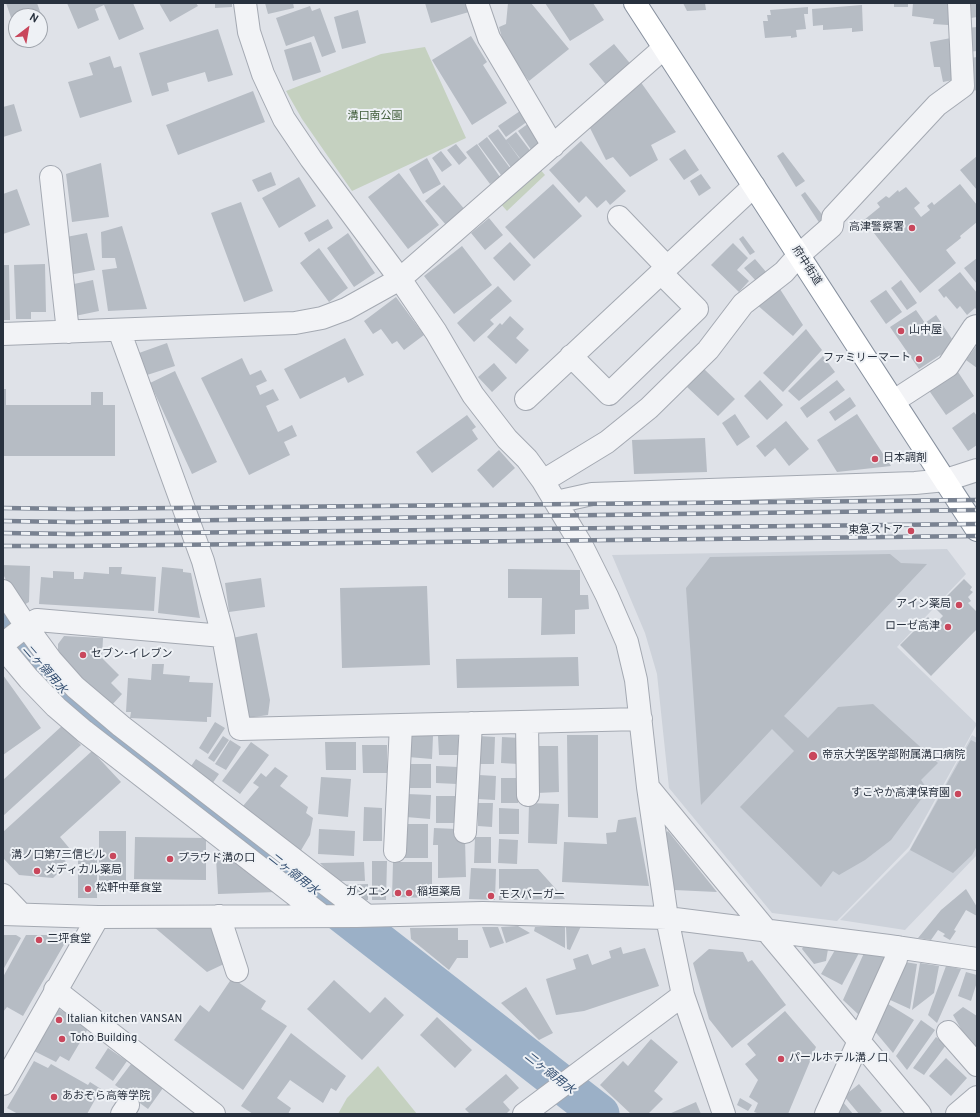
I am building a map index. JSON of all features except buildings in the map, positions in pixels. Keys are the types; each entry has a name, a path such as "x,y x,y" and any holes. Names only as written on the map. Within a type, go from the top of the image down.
{"highway":[{"name":"府中街道","path":"635,3 946,480 977,530"}],"street":[{"path":"246,3 249,32 260,67 284,119 311,159 400,279 436,332 473,395 507,439 527,459 543,481 582,546 608,596 627,642 636,680 648,787 668,918 683,995 724,1114"},
{"path":"477,3 489,38 553,146"},
{"path":"543,481 607,442 649,408 708,350 743,304 784,272 799,255 832,226 832,217 937,105 963,86 959,3"},
{"path":"3,334 294,323 322,318 346,309 400,279 664,48"},
{"path":"51,177 68,332"},
{"path":"526,399 754,186"},
{"path":"571,356 609,394 697,309 619,217"},
{"path":"894,401 948,366 974,327 977,326"},
{"path":"119,330 202,561 223,636 240,729 640,719"},
{"path":"556,502 592,494 914,483 946,480 977,470"},
{"path":"3,591 12,638 29,679 56,707 204,825 326,916"},
{"path":"12,638 38,620 223,636"},
{"path":"12,638 56,665 75,687 121,726 220,802 362,915"},
{"path":"77,725 95,704"},
{"path":"527,722 528,795"},
{"path":"465,832 471,723"},
{"path":"394,851 400,725"},
{"path":"648,787 920,1114"},
{"path":"204,825 220,802"},
{"path":"3,895 12,914 98,917 326,916 483,913 668,918 898,947 977,959"},
{"path":"219,916 237,971"},
{"path":"3,1084 55,990 98,917"},
{"path":"826,1114 896,959 898,947"},
{"path":"55,990 214,1114"},
{"path":"524,1114 683,995"},
{"path":"948,1032 977,1065"},
{"path":"957,1114 977,1097"}],"shaded area":[{"name":"帝京大学医学部附属溝口病院","path":"947,549 966,574 897,647 977,724 909,847 837,921 772,913 669,788 657,674 645,633 612,555"},
{"name":"すこやか高津保育園","path":"972,735 977,738 977,855 905,930 840,920 909,851"}],"green space":[{"name":"溝口南公園","path":"425,47 466,138 352,191 302,119 286,91 381,54"},
{"path":"538,167 545,175 507,211 499,202"},
{"path":"378,1066 417,1114 338,1114 347,1098"}],"waterway":[{"name":"二ヶ領用水","path":"3,619 41,669 77,707 600,1114"}],"railway":[{"path":"3,508 74,509 977,500"},
{"path":"3,521 74,522 977,510"},
{"path":"3,533 73,534 977,524"},
{"path":"3,546 977,536"}],"place":[{"name":"高津警察署","path":"912,228"},
{"name":"山中屋","path":"901,331"},
{"name":"ファミリーマート","path":"919,359"},
{"name":"日本調剤","path":"875,459"},
{"name":"東急ストア","path":"911,531"},
{"name":"アイン薬局","path":"959,605"},
{"name":"ローゼ高津","path":"948,627"},
{"name":"セブン-イレブン","path":"83,655"},
{"name":"帝京大学医学部附属溝口病院","path":"813,756"},
{"name":"すこやか高津保育園","path":"958,794"},
{"name":"溝ノ口第7三信ビル","path":"113,856"},
{"name":"プラウド溝の口","path":"170,859"},
{"name":"メディカル薬局","path":"37,871"},
{"name":"松軒中華食堂","path":"88,889"},
{"name":"ガンエン","path":"398,893"},
{"name":"稲垣薬局","path":"409,893"},
{"name":"モスバーガー","path":"491,896"},
{"name":"二坪食堂","path":"39,940"},
{"name":"Italian kitchen VANSAN","path":"59,1020"},
{"name":"Toho Building","path":"62,1039"},
{"name":"パールホテル溝ノ口","path":"781,1059"},
{"name":"あおぞら高等学院","path":"54,1097"}]}
